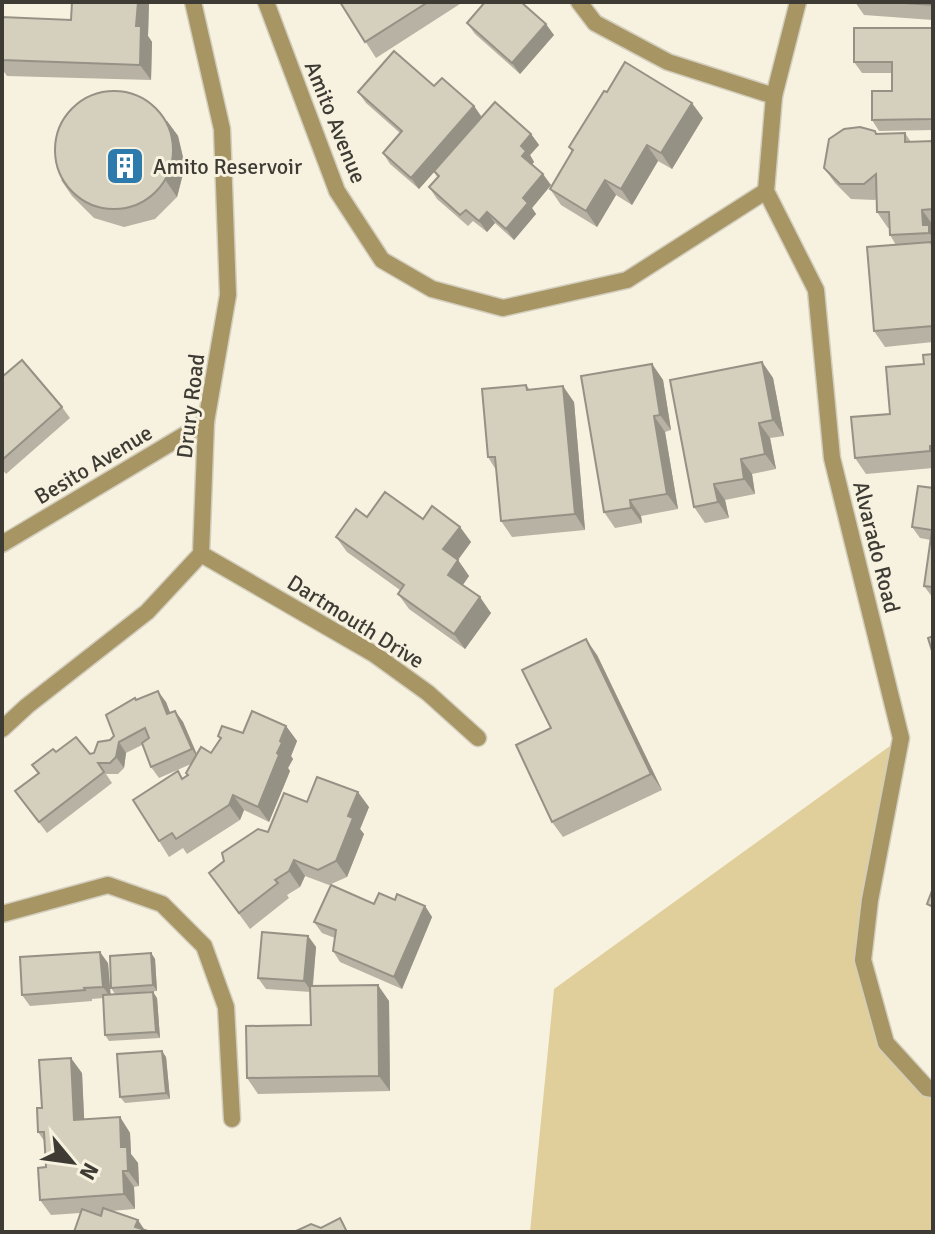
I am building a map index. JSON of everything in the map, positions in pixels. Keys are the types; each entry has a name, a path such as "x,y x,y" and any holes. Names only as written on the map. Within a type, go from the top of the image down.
{"street":[{"name":"Drury Road","path":"193,2 222,129 228,295 206,422 201,554"},
{"name":"Amito Avenue","path":"266,2 337,191 382,260 432,289 503,308 627,280 766,191"},
{"path":"579,2 595,23 668,62 774,96"},
{"path":"766,191 774,96 798,2"},
{"name":"Alvarado Road","path":"766,191 816,290 832,458 901,738 870,900 863,960 886,1043 927,1088 933,1089"},
{"name":"Besito Avenue","path":"2,544 206,422"},
{"path":"2,729 147,612 201,554"},
{"name":"Dartmouth Drive","path":"201,554 374,654 428,693 478,738"},
{"path":"2,914 108,885 162,904 204,946 226,1007 232,1119"}],"shaded area":[{"path":"901,738 863,960 886,1043 933,1089 933,1232 530,1232 554,989"}],"building":[{"path":"72,2 138,2 136,26 141,26 140,65 2,60 2,17 71,20"},
{"path":"340,2 428,2 365,42"},
{"path":"485,2 521,2 546,24 512,63 467,23"},
{"path":"890,2 933,2 933,5"},
{"path":"854,28 933,28 933,119 872,120 872,91 892,91 892,62 854,62"},
{"path":"394,51 434,86 442,78 474,106 411,178 383,153 402,131 358,92"},
{"path":"625,62 692,103 661,153 647,145 621,189 605,180 586,211 550,189 573,150 569,147"},
{"name":"Amito Reservoir","path":"114,91 137,95 156,108 169,127 173,150 169,173 156,192 137,205 114,209 91,205 72,192 59,173 55,150 59,127 72,108 91,95"},
{"path":"495,102 531,134 521,146 526,151 522,156 543,174 523,198 528,203 506,229 487,212 479,221 466,210 460,215 429,187 439,176 434,171"},
{"path":"860,127 876,134 905,133 905,142 933,141 933,209 922,210 923,225 929,225 929,233 890,235 889,212 877,212 876,174 864,184 840,184 824,168 829,139 844,129"},
{"path":"931,242 933,326 874,331 867,247"},
{"path":"933,354 933,446 930,446 930,451 855,458 851,417 890,414 886,367 924,364 923,355"},
{"path":"22,360 62,407 2,460 2,377"},
{"path":"762,362 773,420 759,423 765,454 741,459 744,479 714,484 718,502 694,507 670,380"},
{"path":"652,364 660,415 654,416 667,494 630,500 631,508 604,512 581,376"},
{"path":"526,385 527,390 563,386 575,514 501,521 495,457 488,457 482,389"},
{"path":"918,486 933,488 933,587 924,586 932,530 912,527"},
{"path":"385,492 423,519 432,506 460,527 443,549 458,560 448,575 480,597 454,634 398,594 404,585 336,537 356,509 367,517"},
{"path":"933,636 933,654 928,638"},
{"path":"586,639 651,774 552,822 516,745 551,728 522,670"},
{"path":"158,691 167,714 175,711 192,749 151,767 142,743 149,738 145,728 119,742 116,757 110,763 98,763 104,772 39,822 15,791 39,773 32,765 76,737 90,754 94,753 98,742 114,736 106,715 135,698"},
{"path":"252,711 286,726 277,753 279,755 258,807 233,795 229,805 176,839 172,833 159,841 133,800 178,771 182,779 188,775 186,773 201,747 211,753 221,738 218,736 222,726 243,733"},
{"path":"317,777 358,792 348,816 353,818 336,861 318,870 294,860 289,871 275,880 278,883 239,913 209,873 224,861 222,853 258,829 268,832 284,793 307,802"},
{"path":"331,885 374,904 379,893 395,900 397,894 425,906 394,977 333,951 336,930 314,922"},
{"path":"933,888 933,907 927,904"},
{"path":"262,932 308,936 304,981 258,978"},
{"path":"100,952 103,987 22,995 20,957"},
{"path":"151,953 153,985 111,988 110,956"},
{"path":"378,985 379,1076 247,1078 246,1026 311,1025 310,986"},
{"path":"153,992 156,1032 105,1035 103,995"},
{"path":"162,1051 166,1093 120,1097 117,1054"},
{"path":"71,1058 74,1120 120,1117 121,1147 127,1147 128,1171 123,1171 124,1194 40,1200 38,1168 46,1167 44,1132 38,1132 37,1108 42,1108 39,1060"},
{"path":"103,1208 138,1220 135,1227 151,1232 74,1232 82,1209 101,1216"},
{"path":"340,1218 347,1232 294,1232 311,1224 321,1228"}],"place":[{"name":"Amito Reservoir","path":"125,166"}]}
